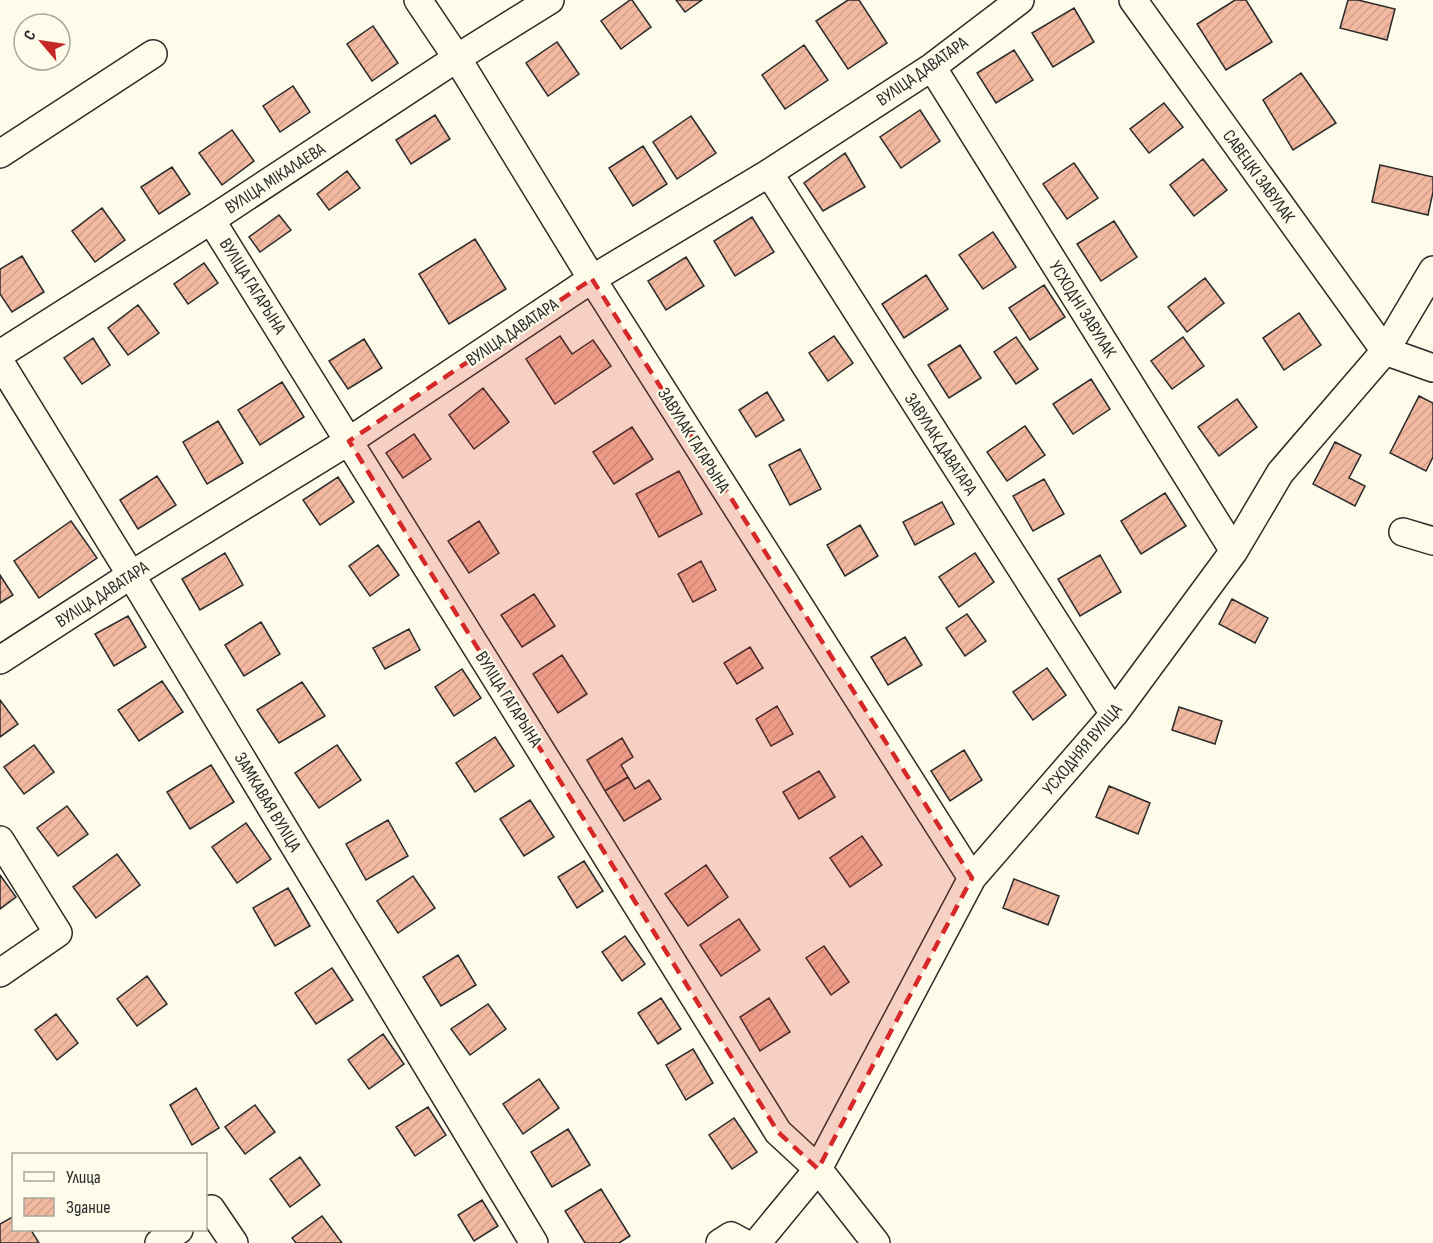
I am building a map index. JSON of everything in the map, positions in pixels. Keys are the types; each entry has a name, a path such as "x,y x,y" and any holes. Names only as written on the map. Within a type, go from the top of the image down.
{"street":[{"name":"ЗАВУЛАК ГАГАРЫНА","path":"418,0 457,58 592,279 972,878"},
{"name":"ВУЛІЦА МІКАЛАЕВА","path":"0,354 550,0"},
{"name":"ВУЛІЦА ДАВАТАРА","path":"0,660 131,575 349,441 592,279 769,173 932,67 1020,0"},
{"name":"САВЕЦКІ ЗАВУЛАК","path":"1133,0 1385,351"},
{"path":"0,154 153,54"},
{"name":"УСХОДНІ ЗАВУЛАК","path":"932,67 1234,551"},
{"name":"ЗАВУЛАК ДАВАТАРА","path":"769,173 1114,714"},
{"name":"ВУЛІЦА ГАГАРЫНА","path":"211,220 778,1132 818,1169 876,1243"},
{"name":"УСХОДНЯЯ ВУЛІЦА","path":"757,1243 818,1169 972,878 1114,714 1234,551 1280,473 1385,351 1433,270"},
{"path":"1385,351 1433,368"},
{"name":"ЗАМКАВАЯ ВУЛІЦА","path":"0,363 131,575 534,1243"},
{"path":"1403,532 1433,541"},
{"path":"0,840 58,933 0,973"},
{"path":"207,1211 210,1209 234,1243"},
{"path":"159,1243 177,1231"},
{"path":"720,1243 731,1236 744,1243"}],"highlighted area":[{"path":"592,279 972,878 818,1169 778,1132 349,441"}],"building":[{"path":"630,0 651,27 621,49 601,21"},
{"path":"676,0 702,0 685,12"},
{"path":"848,0 859,0 887,43 848,69 816,21"},
{"path":"1235,0 1246,0 1272,42 1226,70 1197,24"},
{"path":"1348,0 1358,0 1395,9 1387,40 1340,28"},
{"path":"1074,8 1094,42 1053,67 1032,33"},
{"path":"373,26 398,63 372,81 347,44"},
{"path":"557,42 579,74 548,96 526,63"},
{"path":"804,45 828,80 785,109 762,75"},
{"path":"1014,50 1033,80 996,103 977,73"},
{"path":"1301,73 1336,123 1293,150 1263,100"},
{"path":"293,86 310,112 280,132 263,106"},
{"path":"1164,103 1183,127 1149,153 1130,129"},
{"path":"920,110 940,141 901,168 880,137"},
{"path":"435,115 450,139 411,164 396,140"},
{"path":"691,116 716,153 677,179 653,142"},
{"path":"232,130 254,161 222,185 199,153"},
{"path":"643,146 667,184 633,206 609,168"},
{"path":"845,153 865,187 823,211 804,183"},
{"path":"1203,159 1227,190 1194,216 1170,185"},
{"path":"1074,163 1098,198 1067,219 1043,184"},
{"path":"1380,165 1433,177 1433,192 1428,215 1372,202"},
{"path":"172,167 190,194 159,214 141,187"},
{"path":"347,171 360,188 329,210 317,194"},
{"path":"102,208 125,240 95,262 72,231"},
{"path":"279,215 291,230 260,252 249,237"},
{"path":"752,217 774,252 735,276 714,241"},
{"path":"1114,221 1137,257 1101,281 1077,244"},
{"path":"993,232 1016,267 983,289 959,255"},
{"path":"475,239 506,289 449,324 419,274"},
{"path":"22,256 44,292 12,312 0,294 0,269"},
{"path":"686,257 704,286 666,310 648,281"},
{"path":"204,263 218,283 188,304 174,284"},
{"path":"926,275 948,309 904,338 882,304"},
{"path":"1205,278 1224,303 1187,332 1168,307"},
{"path":"1044,285 1065,317 1030,340 1009,308"},
{"path":"138,305 159,333 128,355 108,328"},
{"path":"1299,313 1321,345 1284,370 1263,338"},
{"path":"560,336 572,354 593,340 611,366 555,404 526,359"},
{"path":"834,336 853,363 828,381 809,353"},
{"path":"1016,337 1038,369 1016,384 994,352"},
{"path":"1183,337 1204,366 1172,389 1151,361"},
{"path":"93,338 110,365 82,384 64,358"},
{"path":"364,339 382,368 348,389 329,361"},
{"path":"960,345 981,378 949,398 928,365"},
{"path":"1091,379 1110,409 1073,434 1053,404"},
{"path":"282,382 304,417 260,445 238,410"},
{"path":"483,388 509,422 474,449 449,415"},
{"path":"767,392 784,420 756,437 739,410"},
{"path":"1419,396 1433,403 1433,457 1426,471 1390,453"},
{"path":"1237,399 1257,427 1219,456 1198,427"},
{"path":"218,421 243,463 207,484 183,442"},
{"path":"1025,426 1045,455 1007,481 987,452"},
{"path":"632,427 653,459 614,484 593,452"},
{"path":"414,434 431,459 403,478 386,453"},
{"path":"1335,442 1361,455 1349,478 1365,486 1355,506 1313,484"},
{"path":"800,449 821,489 790,505 769,465"},
{"path":"679,471 702,514 659,537 636,494"},
{"path":"157,476 176,505 138,529 120,500"},
{"path":"338,477 354,502 320,525 303,500"},
{"path":"1044,479 1064,514 1033,531 1013,496"},
{"path":"1165,493 1186,526 1141,554 1121,521"},
{"path":"942,502 954,524 915,545 903,522"},
{"path":"71,521 97,558 39,598 14,561"},
{"path":"479,521 499,553 469,573 448,541"},
{"path":"860,525 878,556 845,576 827,545"},
{"path":"378,545 399,575 370,596 349,566"},
{"path":"225,553 243,585 200,610 182,579"},
{"path":"975,553 994,582 959,607 939,577"},
{"path":"1100,555 1121,592 1080,616 1058,579"},
{"path":"701,561 716,590 693,602 678,574"},
{"path":"0,575 13,595 0,603"},
{"path":"534,594 555,626 522,647 501,615"},
{"path":"1232,599 1268,618 1255,643 1219,624"},
{"path":"967,614 986,641 965,656 946,628"},
{"path":"128,616 146,647 114,666 95,634"},
{"path":"261,622 280,654 244,676 225,645"},
{"path":"409,629 420,650 385,669 373,648"},
{"path":"905,637 922,665 888,685 871,657"},
{"path":"750,647 763,668 737,684 724,663"},
{"path":"562,655 587,694 558,713 533,674"},
{"path":"1047,668 1066,695 1033,720 1013,692"},
{"path":"462,669 481,698 454,716 435,687"},
{"path":"162,681 183,712 139,741 118,710"},
{"path":"302,682 325,716 279,743 257,710"},
{"path":"0,700 18,724 0,737"},
{"path":"777,706 793,734 771,746 756,719"},
{"path":"1179,707 1222,721 1215,744 1172,730"},
{"path":"495,737 514,766 475,792 456,763"},
{"path":"622,738 633,757 621,765 628,777 605,791 587,760"},
{"path":"34,745 54,772 24,794 4,767"},
{"path":"337,745 361,780 319,808 295,773"},
{"path":"964,750 982,780 950,801 931,771"},
{"path":"211,765 234,802 190,829 167,792"},
{"path":"819,771 835,797 799,819 783,792"},
{"path":"628,777 635,789 649,780 661,799 624,821 605,791"},
{"path":"1109,786 1150,803 1138,834 1096,817"},
{"path":"530,800 554,837 524,856 500,819"},
{"path":"67,806 88,834 58,856 37,828"},
{"path":"388,820 408,856 366,880 346,844"},
{"path":"246,823 271,859 237,883 212,847"},
{"path":"862,836 882,865 850,887 830,858"},
{"path":"117,854 140,885 96,918 73,887"},
{"path":"584,861 603,891 577,908 558,877"},
{"path":"706,865 728,897 688,926 665,894"},
{"path":"0,875 16,897 0,909"},
{"path":"413,876 435,908 398,933 377,901"},
{"path":"1014,879 1059,896 1048,925 1003,908"},
{"path":"288,888 310,926 275,946 253,908"},
{"path":"739,919 760,950 721,976 700,945"},
{"path":"625,936 645,964 622,981 602,952"},
{"path":"824,946 849,982 831,995 806,958"},
{"path":"458,955 476,985 441,1006 423,977"},
{"path":"332,968 353,1000 316,1024 295,993"},
{"path":"147,976 167,1004 137,1026 117,999"},
{"path":"661,998 681,1029 658,1044 638,1013"},
{"path":"769,998 790,1032 760,1051 740,1017"},
{"path":"488,1004 506,1029 470,1055 451,1029"},
{"path":"56,1014 78,1043 57,1060 35,1030"},
{"path":"383,1034 404,1064 369,1089 348,1060"},
{"path":"693,1049 713,1083 686,1100 666,1065"},
{"path":"539,1079 559,1108 523,1134 503,1104"},
{"path":"196,1088 219,1128 192,1145 170,1105"},
{"path":"255,1105 275,1132 245,1154 225,1127"},
{"path":"428,1107 446,1135 415,1156 396,1127"},
{"path":"734,1118 757,1152 732,1169 709,1135"},
{"path":"568,1129 590,1165 552,1187 531,1152"},
{"path":"300,1157 320,1185 290,1207 270,1179"},
{"path":"601,1189 630,1236 619,1243 585,1243 565,1211"},
{"path":"482,1200 498,1226 474,1241 458,1215"},
{"path":"322,1216 342,1243 296,1243 292,1238"},
{"path":"12,1217 12,1231 32,1231 39,1243 0,1243 0,1224"}]}
